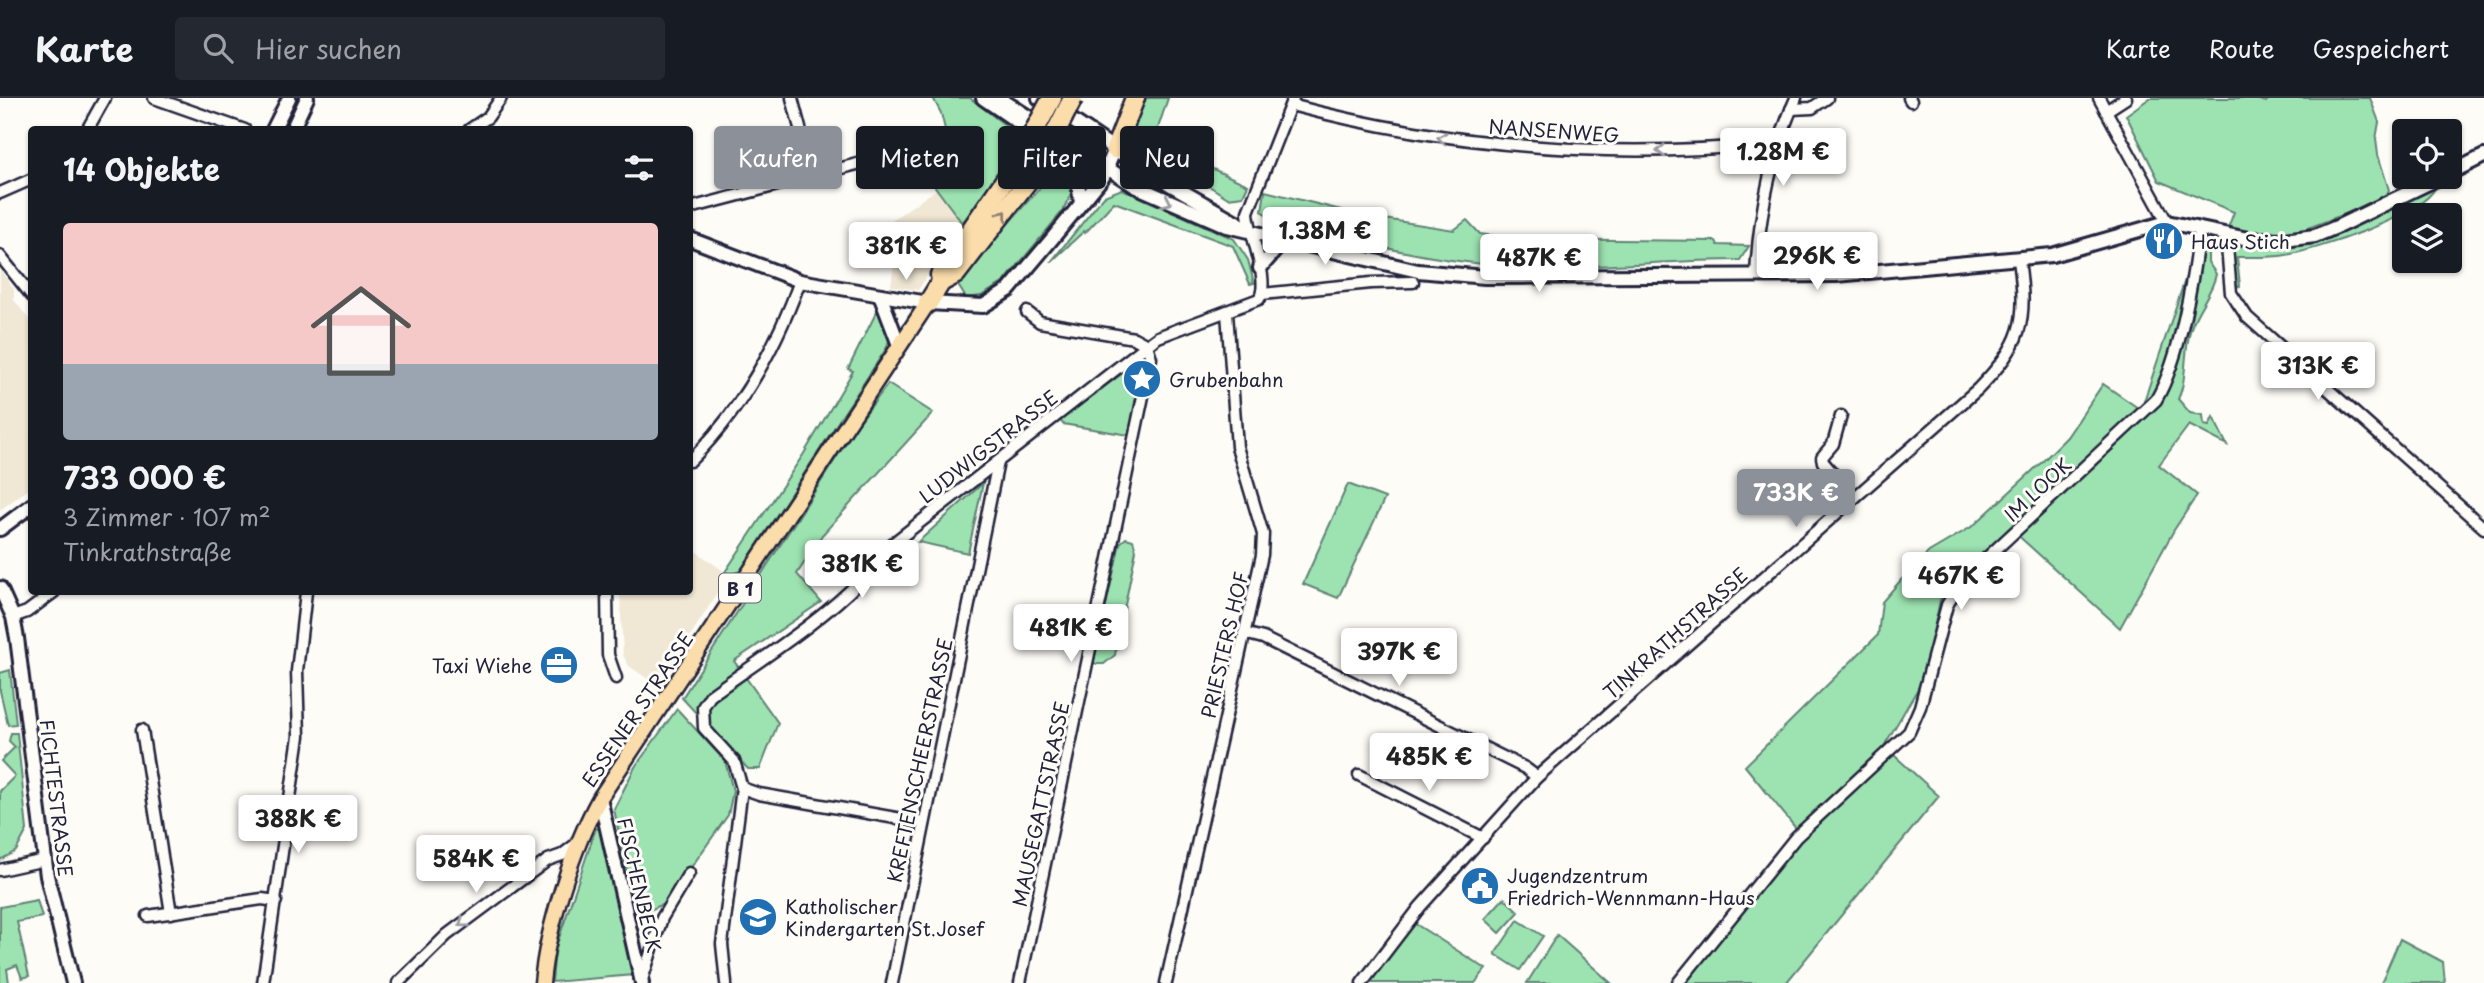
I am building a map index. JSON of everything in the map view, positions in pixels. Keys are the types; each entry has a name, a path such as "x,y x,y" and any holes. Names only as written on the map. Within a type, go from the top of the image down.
{"highway":[{"name":"B 1","path":"928,303 941,282 940,275 1020,158 1052,98"},
{"path":"941,282 956,274 1037,169 1073,98"},
{"path":"1115,149 1135,98"}],"main road":[{"path":"275,126 289,98"},
{"path":"294,126 307,98"},
{"path":"983,98 1066,155 1076,170 1081,203"},
{"path":"999,98 1107,169 1168,203 1227,226 1249,229 1418,271 1485,277 1836,275 2019,260 2077,250 2167,222 2226,236 2284,240 2315,236 2415,189"},
{"path":"1039,98 1152,174 1249,229"},
{"path":"693,240 800,281 928,303 975,308 1002,296 1081,203 1107,169 1115,149"},
{"path":"2462,167 2484,156"},
{"path":"1260,268 1285,239"},
{"path":"880,295 899,345"},
{"name":"ESSENER STRASSE","path":"542,983 550,937 579,842 600,798 928,303"},
{"path":"0,529 28,508"},
{"name":"FICHTESTRASSE","path":"0,588 13,617 44,860 73,983"},
{"name":"FISCHENBECK","path":"600,798 642,982"}],"street":[{"path":"89,126 105,98"},
{"path":"154,98 234,126"},
{"path":"475,126 488,117 501,98"},
{"path":"792,98 799,126"},
{"path":"1756,275 1761,219 1777,147 1796,98"},
{"path":"1791,109 1812,108 1827,98"},
{"path":"2098,98 2167,222"},
{"path":"2106,111 2126,98"},
{"path":"1292,102 1250,203 1249,229 1260,268 1262,294 1371,283 1413,282"},
{"name":"NANSENWEG","path":"1292,102 1435,137 1522,147 1638,153 1769,144 1777,147"},
{"path":"0,193 28,181"},
{"path":"693,207 765,189"},
{"name":"IM LOOK","path":"1678,983 1796,836 1909,732 1920,707 1947,605 1962,581 2156,400 2166,380 2182,319 2199,228"},
{"path":"2226,236 2231,293 2248,317 2484,528"},
{"path":"0,256 28,291"},
{"name":"TINKRATHSTRASSE","path":"1362,983 1400,930 1537,777 1978,389 2004,363 2021,331 2024,293 2019,260"},
{"path":"693,457 742,400 774,342 800,281"},
{"name":"LUDWIGSTRASSE","path":"742,788 734,761 704,728 701,718 710,696 839,600 862,580 874,561 887,548 1147,345 1158,337 1253,303 1262,294"},
{"path":"1027,312 1040,322 1134,338 1147,345"},
{"name":"PRIESTERS HOF","path":"1166,983 1262,555 1262,534 1237,447 1227,313"},
{"name":"MAUSEGATTSTRASSE","path":"1020,983 1151,358 1147,345"},
{"path":"1841,416 1833,443 1822,457 1823,462 1854,498"},
{"name":"KREFTENSCHEERSTRASSE","path":"892,983 999,462"},
{"path":"13,617 27,612 50,595"},
{"path":"263,983 299,736 297,671 306,595"},
{"path":"607,595 608,655 616,678"},
{"path":"1244,633 1263,638 1382,696 1525,768 1537,777"},
{"path":"142,730 171,913"},
{"path":"1359,775 1483,838"},
{"path":"726,983 722,944 742,788 759,794 923,823"},
{"path":"398,983 447,935 548,860 562,855 579,842"},
{"path":"0,870 44,860"},
{"name":"FISCHENBECK","path":"642,982 662,918 689,873"},
{"path":"148,916 262,899 276,901"}],"shaded area":[{"path":"937,189 962,223 918,290 891,286 894,265 858,249 857,244"},
{"path":"0,270 14,289 14,300 28,318 28,489 0,510"},
{"path":"693,549 729,575 658,686 629,666 623,655 620,595 693,595"}],"green space":[{"path":"933,98 970,98 1006,126 998,126 996,184 962,223 937,189 984,189 984,126 944,126"},
{"path":"1145,98 1168,98 1159,126 1133,126"},
{"path":"2150,98 2252,98 2266,102 2270,98 2370,98 2379,122 2376,139 2378,155 2389,190 2384,199 2295,233 2255,233 2228,228 2234,212 2159,181 2126,115"},
{"path":"1214,170 1248,185 1243,196 1228,198 1214,189"},
{"path":"1039,189 1073,189 1062,212 1004,282 981,296 966,298 956,282"},
{"path":"1122,189 1234,239 1248,260 1254,283 1250,284 1233,246 1114,202 1085,233 1084,231 1051,262 1104,196"},
{"path":"2431,189 2434,189 2420,203 2399,203"},
{"path":"1265,191 1365,216 1454,230 1467,220 1480,234 1517,239 1716,241 1718,245 1749,246 1740,260 1541,267 1474,263 1370,244 1267,215 1262,211"},
{"path":"2392,206 2392,219 2343,239 2286,255 2237,257 2240,286 2235,287 2231,240 2314,240"},
{"path":"2208,242 2208,262 2216,274 2191,328 2178,399 2190,413 2203,415 2204,425 2209,426 2213,417 2227,445 2189,425 2159,465 2197,495 2174,530 2120,628 2012,530 1947,588 1940,600 1923,680 1884,746 1939,796 1786,983 1681,983 1798,831 1745,766 1878,635 1882,602 1907,573 1929,552 1973,526 2043,461 2067,437 2103,384 2141,410 2193,256 2200,245"},
{"path":"879,307 890,338 886,349 740,571 729,575 725,572 803,455 853,371 848,369"},
{"path":"1131,367 1141,374 1129,435 1063,424 1060,420"},
{"path":"888,384 933,413 822,535 797,574 821,602 734,661 778,723 760,769 748,769 682,698 858,424"},
{"path":"983,483 968,553 918,542"},
{"path":"1348,484 1385,498 1338,598 1303,584"},
{"path":"1126,538 1133,540 1136,550 1115,655 1104,664 1093,664 1120,543"},
{"path":"10,670 16,724 8,725 0,691 0,673"},
{"path":"677,709 725,761 733,791 728,815 666,903 636,916 614,809 635,767"},
{"path":"11,733 17,733 27,830 16,851 0,860 0,791 15,776 1,761 15,747 9,741"},
{"path":"596,828 601,830 634,975 552,982 555,950"},
{"path":"1504,898 1519,912 1500,933 1485,919"},
{"path":"37,900 42,917 17,922 29,976 22,978 17,965 7,969 9,983 0,983 0,907"},
{"path":"1518,920 1543,936 1520,970 1495,954"},
{"path":"1414,923 1486,969 1475,983 1368,983"},
{"path":"1557,935 1611,983 1527,983"},
{"path":"2400,939 2443,962 2445,983 2381,983"}],"place":[{"name":"Haus Stich","path":"2164,241"},
{"name":"Grubenbahn","path":"1142,379"},
{"name":"Taxi Wiehe","path":"559,665"},
{"name":"Jugendzentrum Friedrich-Wennmann-Haus","path":"1480,886"},
{"name":"Katholischer Kindergarten St.Josef","path":"758,917"}]}
